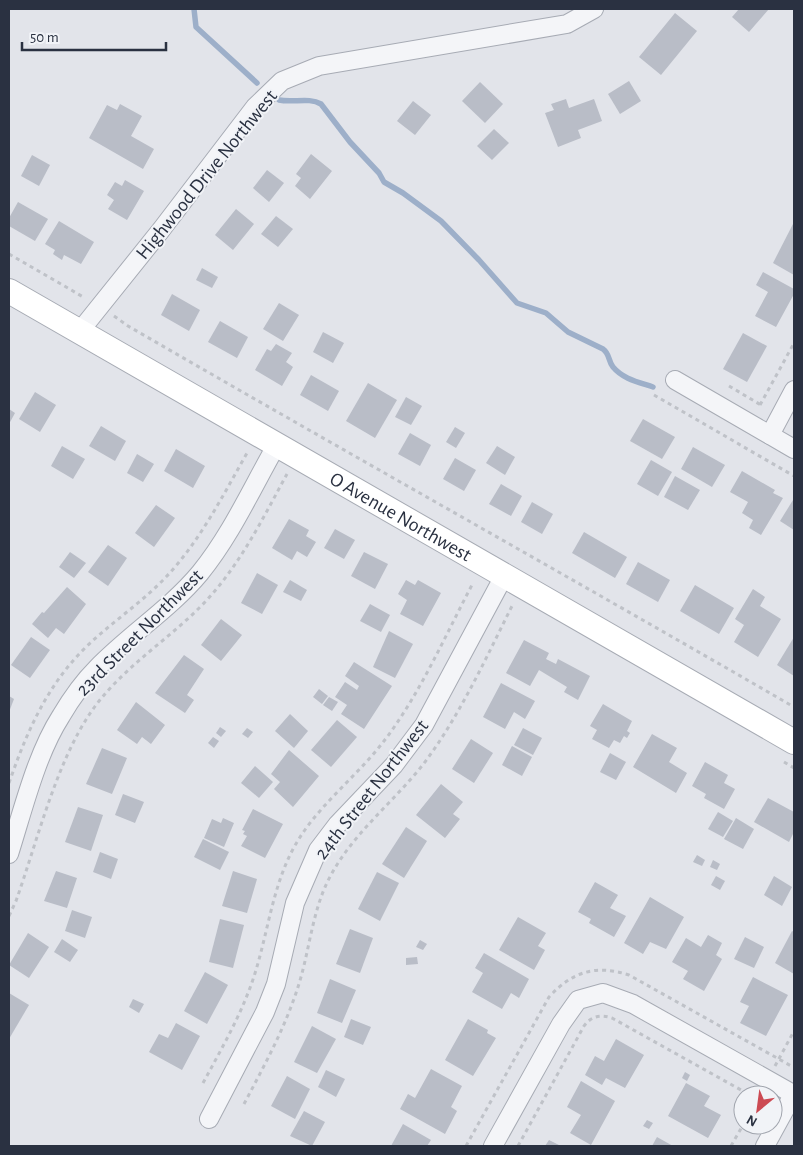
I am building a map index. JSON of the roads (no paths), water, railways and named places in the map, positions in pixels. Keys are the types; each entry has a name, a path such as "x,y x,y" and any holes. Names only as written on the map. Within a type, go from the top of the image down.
{"street":[{"name":"Highwood Drive Northwest","path":"80,331 255,107 282,81 320,66 567,24 594,9"},
{"name":"O Avenue Northwest","path":"9,291 794,742"},
{"path":"675,380 794,449"},
{"path":"770,435 794,390"},
{"name":"23rd Street Northwest","path":"9,854 45,748 60,718 77,691 98,668 176,600 201,572 222,543 276,446"},
{"name":"24th Street Northwest","path":"209,1119 265,1012 276,984 296,903 318,850 337,825 394,765 424,725 504,576"},
{"path":"493,1146 561,1024 578,1000 603,993 634,1004 794,1094 765,1146"}],"waterway":[{"path":"194,9 196,27 257,83"},
{"path":"279,100 306,100 321,104 350,142 379,173 384,182 403,193 441,221 517,303 546,313 568,332 603,349 607,353 613,367 621,374 631,380 653,387"}]}
